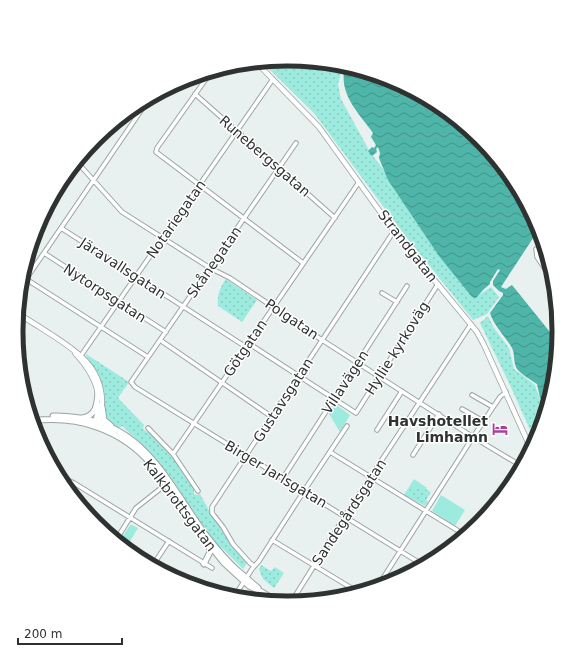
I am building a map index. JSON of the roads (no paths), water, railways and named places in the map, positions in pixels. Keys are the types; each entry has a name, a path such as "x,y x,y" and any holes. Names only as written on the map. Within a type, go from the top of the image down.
{"main road":[{"path":"78,418 87,417 93,413 97,406 98,393"},
{"path":"102,407 104,420 106,423 120,431"},
{"name":"Kalkbrottsgatan","path":"38,419 55,416 78,418 120,431 138,444 147,452 165,475 214,545 245,580"},
{"path":"38,420 54,419 96,424"},
{"name":"Kalkbrottsgatan","path":"96,424 113,433 140,452 151,464 224,563 266,594"},
{"path":"204,564 210,552 208,543"}],"street":[{"name":"Strandgatan","path":"263,68 318,127 394,231 471,324 484,345 528,441"},
{"name":"Notariegatan","path":"81,357 273,79"},
{"path":"205,80 157,148 156,152 303,263"},
{"name":"Runebergsgatan","path":"195,94 335,218"},
{"path":"29,274 141,111"},
{"name":"Skånegatan","path":"131,382 296,143"},
{"name":"Polgatan","path":"81,167 122,212 210,268 230,278 322,340 473,437 517,463"},
{"name":"Götgatan","path":"173,454 359,182"},
{"name":"Järavallsgatan","path":"61,228 246,347"},
{"name":"Gustavsgatan","path":"254,566 233,544 211,510 394,231"},
{"path":"536,249 537,257 544,267"},
{"name":"Nytorpsgatan","path":"44,253 166,332"},
{"path":"28,280 148,357"},
{"name":"Hyllie kyrkoväg","path":"334,400 356,413 438,284"},
{"name":"Villavägen","path":"283,478 407,286"},
{"path":"382,293 397,302"},
{"path":"24,318 67,344 90,366 97,377 101,393 102,407 96,424"},
{"name":"Sandegårdsgatan","path":"295,596 471,324"},
{"path":"160,340 272,417"},
{"path":"248,343 334,400"},
{"path":"81,357 90,373 98,393 99,407 96,424"},
{"name":"Birger Jarlsgatan","path":"131,382 135,388 346,516 417,561"},
{"path":"377,430 402,391"},
{"path":"384,577 483,421 500,397 506,392"},
{"path":"472,395 493,407"},
{"path":"462,409 483,421"},
{"path":"414,455 439,414"},
{"path":"238,590 347,426"},
{"path":"148,428 173,454 198,491"},
{"path":"330,452 460,532"},
{"path":"70,481 212,568"},
{"path":"119,535 129,517 140,503 166,485"},
{"path":"272,540 350,587"},
{"path":"156,561 169,541"}],"water":[{"path":"344,73 356,76 389,87 420,102 449,121 475,144 497,170 517,199 534,236 501,287 506,289 512,285 552,334 550,366 542,401 540,398 537,384 517,369 512,348 497,327 490,313 503,295 503,293 493,285 493,281 500,270 498,269 490,284 476,298 472,297 439,256 388,180 379,158 380,153 378,147 376,149 377,152 372,156 368,151 376,145 371,137 373,133 351,102 344,85"}],"place":[{"name":"Havshotellet Limhamn","path":"500,429"}]}
